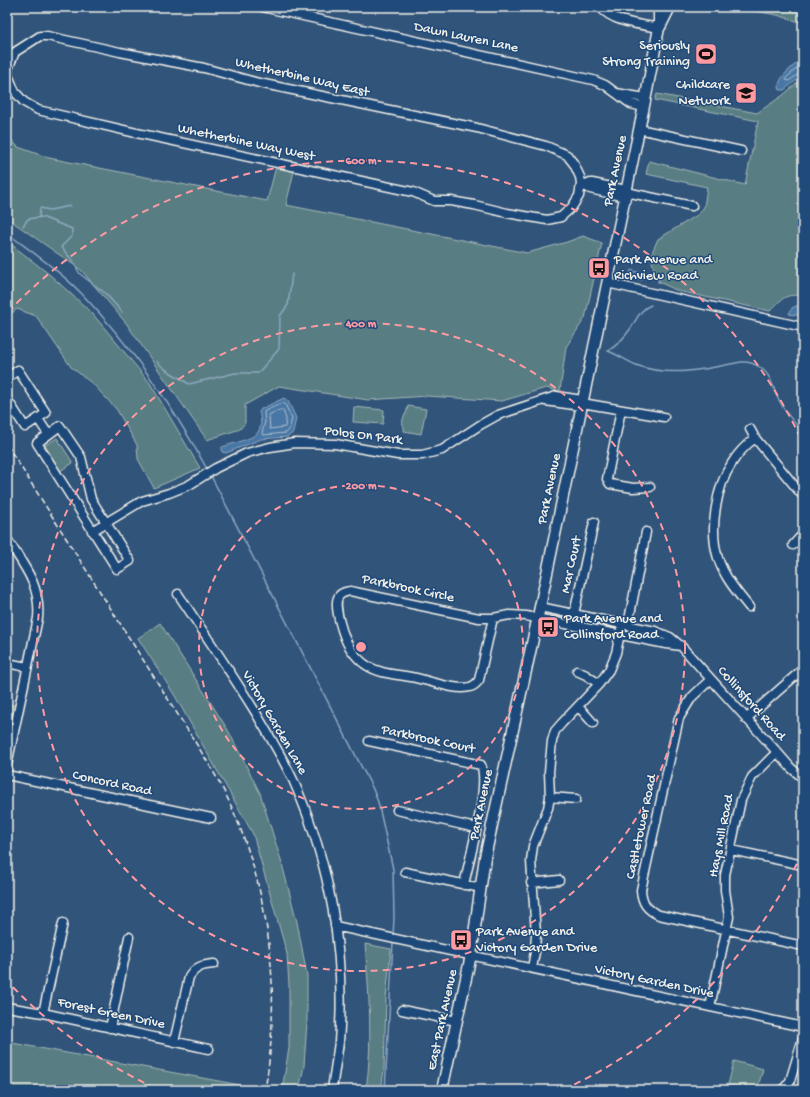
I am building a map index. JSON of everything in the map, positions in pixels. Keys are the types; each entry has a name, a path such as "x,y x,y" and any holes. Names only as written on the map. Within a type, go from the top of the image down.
{"main road":[{"name":"Park Avenue","path":"471,955 485,857 538,618 608,282 659,28 659,7"},
{"name":"Park Avenue","path":"659,28 670,7"},
{"name":"East Park Avenue","path":"442,1090 471,955"}],"street":[{"name":"Dawn Lauren Lane","path":"262,7 593,80 605,85 631,104 644,103"},
{"path":"600,7 605,12 617,19 659,28"},
{"name":"Whetherbine Way East","path":"9,65 15,52 20,48 40,36 46,36 204,68 259,83 477,128 546,146 567,155 574,164 580,177 581,184"},
{"name":"Whetherbine Way West","path":"9,65 8,75 15,92 24,102 38,110 132,132 413,192 434,200 461,202 507,213 551,219 560,216 572,207 579,196 581,184"},
{"path":"639,129 741,151"},
{"path":"581,184 590,189 626,193 692,206"},
{"path":"608,282 803,326"},
{"path":"7,378 18,370 46,413 25,427 7,399"},
{"name":"Polos On Park","path":"92,531 142,501 178,490 216,468 247,453 270,447 295,443 335,444 398,455 422,455 442,450 498,415 542,401 582,403 664,417"},
{"path":"621,410 607,479 608,482 610,484 633,488 650,487"},
{"path":"38,419 48,434"},
{"path":"60,426 81,457 91,499 106,522 130,561 117,569 37,442 60,426"},
{"path":"750,429 755,438 803,496"},
{"path":"749,607 732,586 724,572 718,558 714,526 720,489 727,471 740,452 755,438"},
{"name":"Mar Court","path":"574,614 594,522"},
{"path":"532,968 536,934 531,883 531,861 533,846 548,808 550,797 549,772 552,741 555,731 599,684 613,663 620,634 625,624 646,532"},
{"path":"793,545 803,534"},
{"path":"7,539 31,578 39,606 38,618 7,764"},
{"name":"Parkbrook Circle","path":"493,618 479,680 476,684 464,688 448,686 406,676 388,674 365,665 349,646 337,613 336,603 338,596 353,591 479,618 493,618 510,615 538,618"},
{"name":"Victory Garden Lane","path":"178,594 236,680 273,742 294,782 313,831 330,895 339,966 339,1042 332,1090"},
{"name":"Collinsford Road","path":"540,607 625,624 655,631 670,637 681,646 791,768 803,778"},
{"path":"538,618 681,646"},
{"path":"603,630 605,620"},
{"path":"7,663 27,667"},
{"path":"746,719 803,669"},
{"path":"577,671 586,674 599,684"},
{"name":"Castletower Road","path":"711,679 692,697 679,718 641,890 642,899 645,906 651,912 727,930"},
{"path":"578,706 593,723"},
{"name":"Parkbrook Court","path":"369,741 481,765 483,769 483,779 481,803 476,828"},
{"name":"Hays Mill Road","path":"710,1007 729,917 725,890 725,875 741,800 744,791 757,771 777,752"},
{"name":"Concord Road","path":"7,774 211,818"},
{"path":"550,797 576,799"},
{"path":"396,810 476,828 464,885"},
{"path":"731,850 803,865"},
{"path":"405,872 481,888"},
{"path":"531,883 559,880"},
{"path":"43,1013 63,923"},
{"name":"Victory Garden Drive","path":"335,926 803,1027"},
{"path":"727,930 803,946"},
{"path":"110,1028 129,937"},
{"path":"174,1042 189,976 198,967 214,964"},
{"name":"Forest Green Drive","path":"7,1007 43,1013 174,1042 209,1048"},
{"path":"402,1010 457,1021"},
{"path":"782,1090 790,1081 803,1038"}],"green space":[{"path":"734,7 770,7 787,9 803,15 803,23 777,15"},
{"path":"803,78 803,296 788,296 770,311 678,291 659,282 652,261 653,250 658,239 699,214 704,207 707,187 646,174 649,161 745,185 758,121 655,100 657,94 757,113 782,96"},
{"path":"7,135 18,147 49,158 267,201 277,163 295,167 286,205 527,253 583,236 602,243 585,318 566,347 560,391 546,388 502,401 427,396 368,400 279,386 245,405 245,423 240,429 207,440 126,323 81,270 7,218"},
{"path":"7,241 49,274 92,313 150,383 200,468 154,488 138,459 137,445 117,410 94,385 71,367 36,316 17,309 7,317"},
{"path":"408,406 426,409 421,434 404,431 403,420"},
{"path":"354,407 384,410 383,424 353,422"},
{"path":"57,438 73,463 60,471 44,446"},
{"path":"160,623 228,730 260,793 281,860 297,922 307,975 307,1022 304,1066 299,1090 282,1090 289,1048 289,985 287,954 253,834 175,696 138,638"},
{"path":"7,704 18,706 7,756"},
{"path":"365,944 391,949 386,998 384,1070 381,1090 366,1090 370,1036"},
{"path":"7,1042 251,1087 251,1090 7,1090"},
{"path":"734,1061 763,1069 757,1090 747,1090 728,1085"}],"water":[{"path":"803,58 803,75 784,90 780,90 780,81 791,68"},
{"path":"631,270 644,274 642,280 629,277"},
{"path":"801,306 803,308 803,316 789,314 792,308"},
{"path":"284,398 288,401 296,418 293,433 287,437 261,439 226,453 222,452 222,447 256,435 261,425 259,412 261,409"}],"waterway":[{"path":"39,217 40,208 50,210 70,206"},
{"path":"23,226 28,219 42,217 72,229 72,236 61,247 72,260 80,274 105,293 122,312"},
{"path":"7,233 65,277 101,314 135,356 166,400 207,469"},
{"path":"658,282 666,272"},
{"path":"157,362 165,369 189,384 235,373 258,373 279,349 280,316 288,305 292,274"},
{"path":"608,351 623,338 641,312 651,305"},
{"path":"608,351 636,365 662,371 688,371 741,362 756,365 764,370 770,378 784,409 803,432"},
{"path":"210,474 373,789 378,802 393,869 393,936"},
{"path":"385,1090 393,942"}],"railway":[{"path":"7,445 199,748 225,793 240,828 253,864 262,901 272,976 270,1052 265,1090"}],"place":[{"name":"Seriously Strong Training","path":"706,54"},
{"name":"Childcare Network","path":"746,93"},
{"name":"Park Avenue and Richview Road","path":"599,268"},
{"name":"Park Avenue and Collinsford Road","path":"548,627"},
{"name":"Park Avenue and Victory Garden Drive","path":"461,940"}]}
